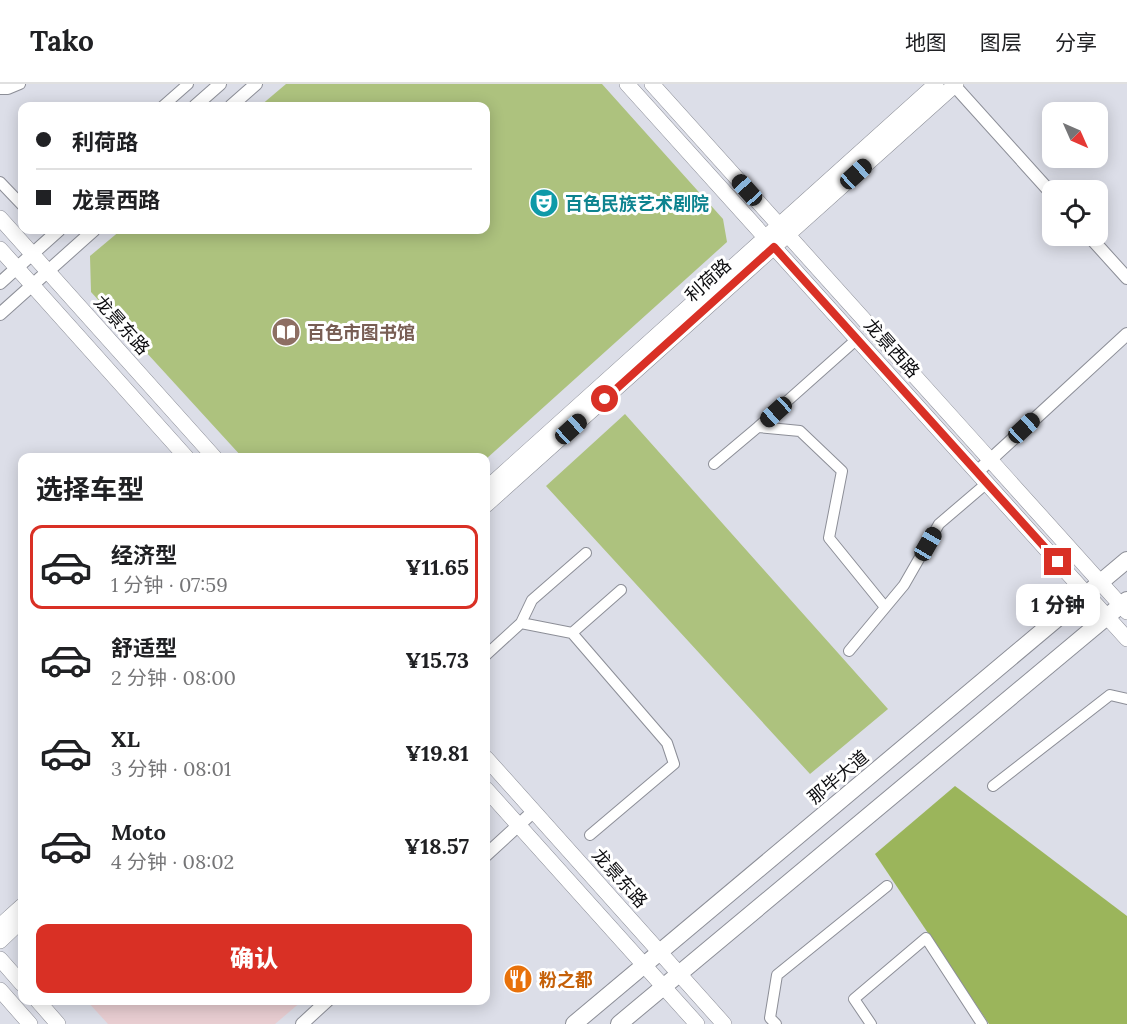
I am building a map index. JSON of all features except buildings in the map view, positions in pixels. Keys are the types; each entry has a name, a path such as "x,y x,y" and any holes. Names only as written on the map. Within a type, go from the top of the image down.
{"main road":[{"name":"龙景西路","path":"627,84 1127,639"},
{"name":"龙景西路","path":"652,84 1100,582 1125,606"},
{"name":"利荷路","path":"490,501 783,230 936,84"},
{"name":"利荷路","path":"783,230 955,84"},
{"name":"龙景东路","path":"0,218 211,453"},
{"name":"利荷路","path":"490,486 770,242"},
{"path":"0,249 183,453"},
{"name":"那毕大道","path":"574,1024 1127,560"},
{"path":"619,1024 1107,616 1125,606"},
{"name":"龙景东路","path":"490,762 724,1024"},
{"path":"490,794 697,1024"},
{"path":"0,926 18,910"},
{"path":"0,940 18,924"},
{"path":"0,959 18,979"},
{"path":"0,990 30,1024"},
{"path":"41,1005 58,1024"}],"street":[{"path":"0,89 8,89 20,84"},
{"path":"168,102 188,84"},
{"path":"200,102 220,84"},
{"path":"236,102 256,84"},
{"path":"955,84 1042,183"},
{"path":"0,182 18,201"},
{"path":"0,283 54,234"},
{"path":"0,314 90,234"},
{"path":"1098,246 1127,278"},
{"path":"849,651 904,585 939,524 982,478 990,460 1127,334"},
{"path":"714,464 857,339"},
{"path":"758,427 800,431 842,471 829,538 885,607"},
{"path":"490,651 521,623 532,600 586,553"},
{"path":"572,633 621,590"},
{"path":"521,623 572,633 667,743 674,764 590,835"},
{"path":"993,786 1110,695 1127,699"},
{"path":"490,851 534,811"},
{"path":"776,1024 771,1018 777,975 887,886"},
{"path":"871,1024 854,999 926,938 982,1024"},
{"path":"302,1024 323,1005"}],"shaded area":[{"path":"91,1005 297,1005 275,1024 108,1024"}],"green space":[{"path":"286,84 602,84 723,219 727,242 490,455 490,453 238,453 91,292 90,256 116,234 490,234 490,102 265,102"},
{"path":"625,414 888,709 810,774 546,486"},
{"path":"955,786 1127,916 1127,1024 989,1024 875,854"}],"place":[{"name":"百色民族艺术剧院","path":"544,203"},
{"name":"百色市图书馆","path":"286,332"},
{"name":"粉之都","path":"518,979"}],"route":[{"path":"605,399 774,247 1058,562"}]}
